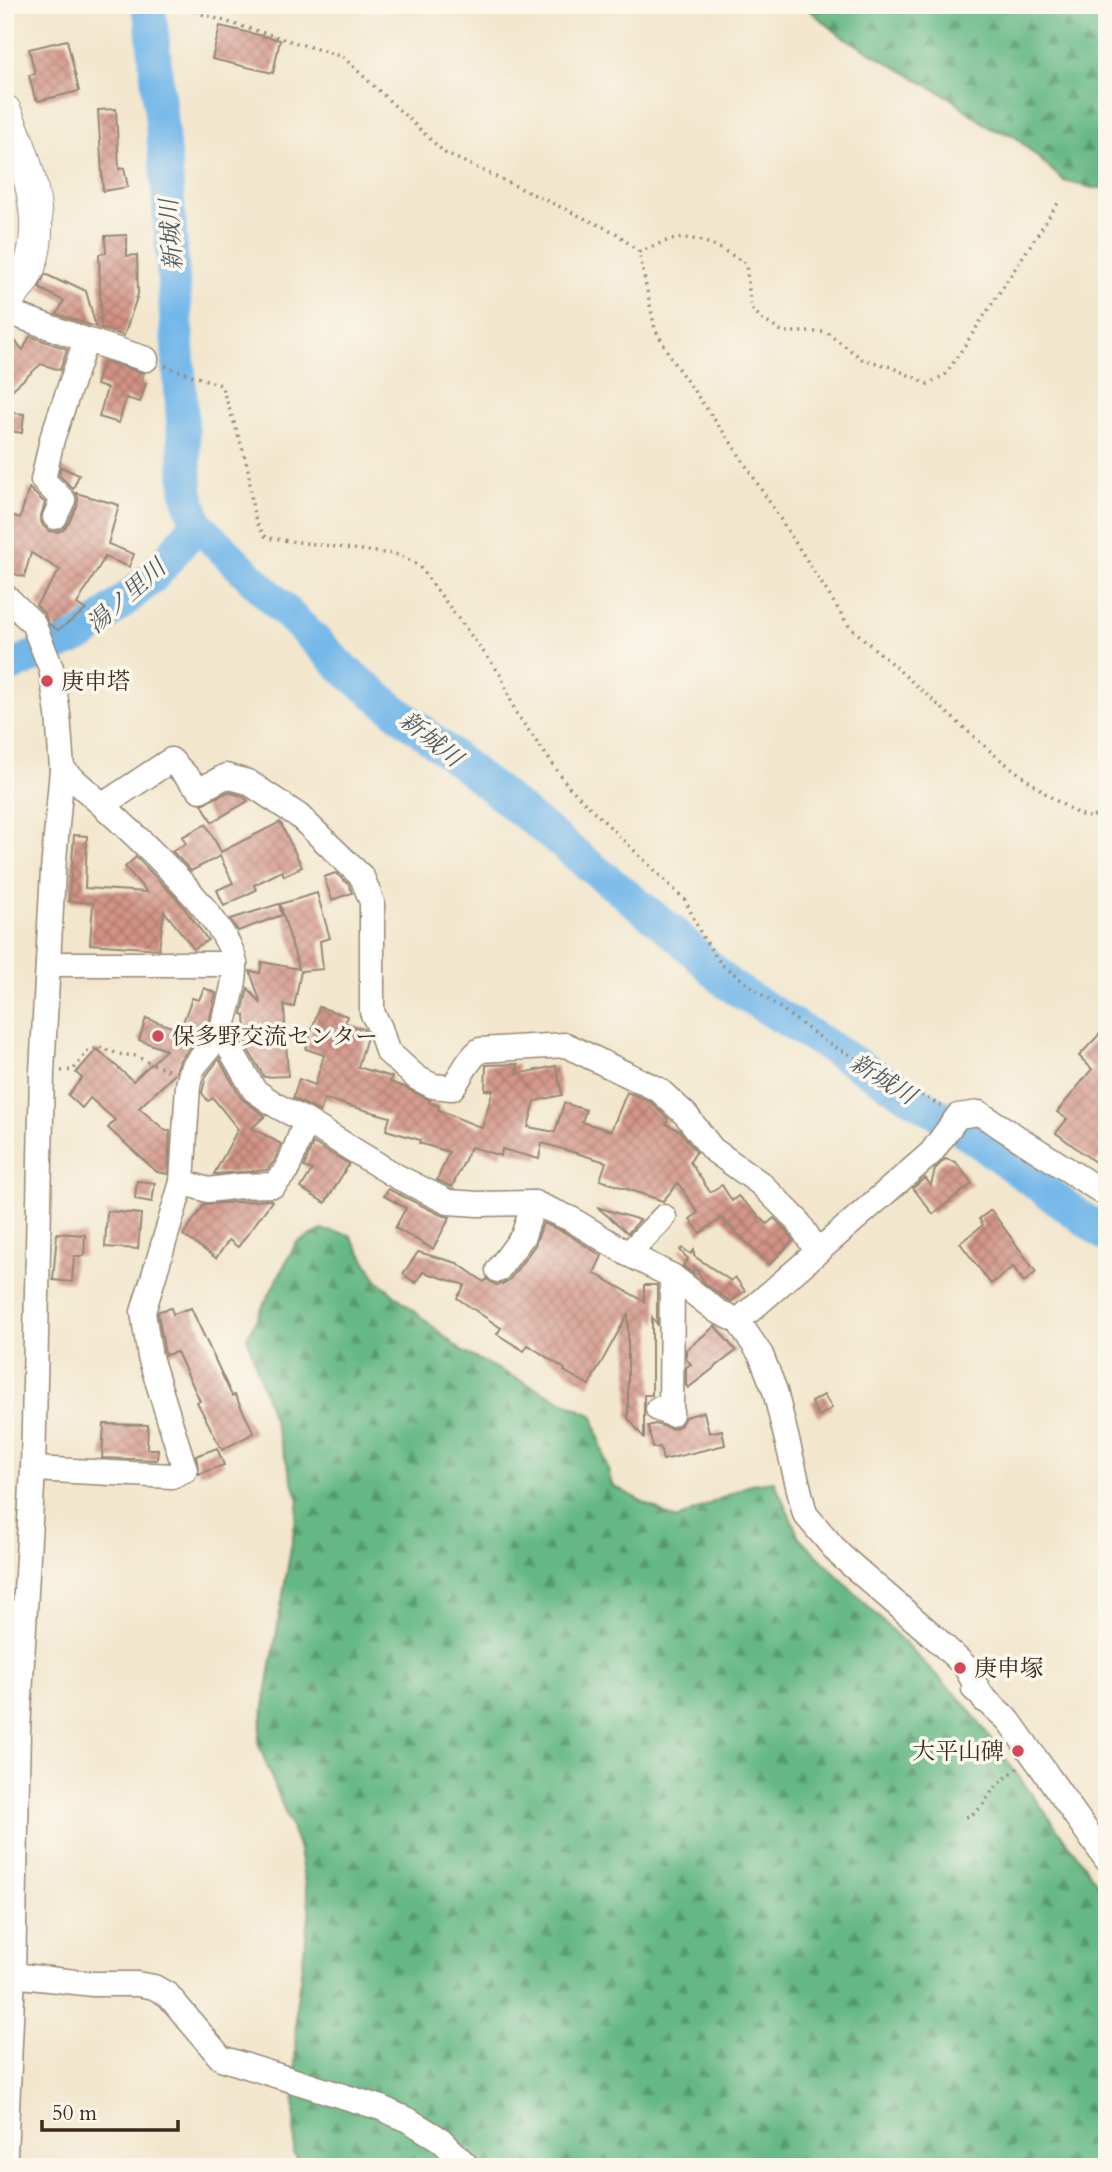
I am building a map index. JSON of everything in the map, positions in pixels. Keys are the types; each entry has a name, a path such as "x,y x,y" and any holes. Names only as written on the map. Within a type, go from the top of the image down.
{"main road":[{"path":"5,111 18,138 32,183 37,226 32,257 23,281 7,300"}],"street":[{"path":"7,300 86,340 146,359"},
{"path":"55,517 63,500 43,480 52,439 86,340"},
{"path":"5,596 33,623 51,668 62,769 53,871 42,1072 33,1469 12,1730 13,1975 5,2154"},
{"path":"103,805 171,760 200,790 226,776 248,782 299,816 362,877 372,902 372,1012 387,1051 417,1078 433,1086 452,1088 469,1058 480,1050 566,1045 659,1090 686,1115 712,1149 761,1184 797,1220 817,1251"},
{"path":"33,1469 172,1476 185,1470 150,1357 143,1312 182,1182 186,1098 192,1069 221,1033 230,1002 235,964 228,945 214,922 165,864 62,769"},
{"path":"48,964 235,964"},
{"path":"221,1033 254,1090 396,1176 448,1202 534,1203 571,1219 628,1254 672,1276 718,1311 738,1321 761,1354 775,1391 805,1514 840,1555 931,1634 945,1660 1009,1721 1107,1860"},
{"path":"738,1321 931,1153 956,1120 979,1114 1107,1195"},
{"path":"182,1182 208,1190 240,1185 274,1185 287,1170 306,1121"},
{"path":"498,1270 523,1236 534,1203"},
{"path":"628,1254 664,1217"},
{"path":"658,1409 671,1415 672,1276"},
{"path":"13,1975 93,1984 137,1984 154,1987 168,1995 221,2058 381,2108 410,2121 441,2140 468,2167"}],"path":[{"path":"192,5 198,13 343,57 445,153 616,233 639,252 655,329 674,363 734,447 849,626 997,757 1052,798 1078,814 1092,818 1107,806"},
{"path":"639,252 672,239 694,238 723,249 746,264 751,308 763,320 783,332 826,332 862,359 891,367 928,384 946,374 1060,200"},
{"path":"146,359 221,385 248,468 253,509 259,530 267,538 400,555 419,566 500,674 516,713 569,787 685,900 702,936 721,964 823,1040 956,1120"},
{"path":"42,1072 73,1070 88,1051 100,1047 156,1063 176,1074 191,1075"},
{"path":"965,1817 984,1806 997,1786 1034,1755"}],"green space":[{"path":"803,5 1107,5 1107,188 1093,188 1064,181 1013,135 990,128 950,98 840,35"},
{"path":"322,1230 350,1235 377,1280 463,1352 593,1416 612,1485 676,1520 751,1484 774,1481 799,1537 965,1704 1107,1896 1107,2167 301,2167 294,2153 296,2007 310,1910 298,1846 258,1742 299,1501 247,1337 296,1243"}],"building":[{"path":"220,26 280,40 273,73 212,59"},
{"path":"67,40 79,91 38,101 35,99 29,75 35,74 29,49"},
{"path":"116,109 119,169 124,168 128,187 103,191 98,110"},
{"path":"127,235 127,256 137,255 138,294 124,336 101,328 99,254 106,253 105,236"},
{"path":"45,274 86,291 96,327 57,314 64,301 39,288"},
{"path":"5,330 23,350 30,336 67,349 60,370 41,364 5,396"},
{"path":"103,361 144,373 141,382 146,383 140,402 126,398 119,423 99,417 107,388 96,385"},
{"path":"5,412 24,414 22,433 5,430"},
{"path":"61,467 79,475 73,489 59,475"},
{"path":"29,488 45,503 40,519 49,531 63,530 68,524 77,506 76,493 119,505 108,544 134,554 129,567 105,557 77,604 86,610 58,630 49,624 36,605 60,570 31,553 24,577 5,571 5,532 10,515 20,518"},
{"path":"228,792 248,801 212,822 202,804"},
{"path":"280,822 302,867 284,876 282,871 254,885 256,890 224,906 217,890 233,883 220,856 191,871 172,851 186,844 182,837 206,824 221,852"},
{"path":"74,835 87,836 85,888 147,892 125,867 136,857 178,900 208,940 194,949 164,911 159,949 90,944 93,903 69,901"},
{"path":"336,873 349,885 352,893 332,900 324,877"},
{"path":"317,893 330,938 320,941 323,969 301,971 294,1007 284,1005 288,1076 264,1077 247,1048 245,1015 242,1014 248,988 261,1004 250,971 260,973 262,962 299,969 280,904"},
{"path":"279,904 282,915 238,931 230,919"},
{"path":"204,988 216,993 208,1026 180,1060 175,1074 139,1108 166,1131 170,1131 168,1174 157,1172 108,1128 115,1120 90,1098 82,1108 68,1095 82,1078 76,1073 97,1049 133,1081 166,1050 139,1040 146,1018 180,1030 192,998 199,1000"},
{"path":"319,1007 347,1016 345,1023 364,1029 367,1037 358,1067 392,1077 390,1082 430,1100 429,1103 439,1106 438,1110 482,1128 493,1090 485,1090 486,1065 518,1064 517,1074 556,1066 562,1095 535,1101 528,1127 555,1132 564,1103 586,1110 582,1122 611,1131 627,1092 651,1102 668,1119 666,1124 680,1131 696,1152 690,1162 710,1192 722,1185 732,1201 738,1196 767,1224 774,1218 793,1241 769,1265 722,1218 700,1233 690,1219 698,1213 678,1183 663,1201 600,1180 606,1162 542,1143 539,1159 502,1149 501,1156 471,1147 452,1187 437,1180 449,1152 386,1130 390,1117 325,1099 320,1112 293,1098 299,1079 315,1085 324,1055 306,1049"},
{"path":"1107,1026 1107,1150 1096,1163 1056,1133 1067,1119 1057,1112 1092,1069 1079,1056"},
{"path":"219,1059 241,1098 265,1116 252,1128 281,1144 274,1162 267,1170 214,1174 238,1129 213,1098 208,1101 202,1093 206,1076"},
{"path":"313,1143 349,1164 325,1203 301,1188 312,1170 304,1167"},
{"path":"945,1159 956,1162 972,1184 933,1214 913,1188 925,1178 931,1185 935,1169"},
{"path":"137,1181 155,1183 152,1202 135,1199"},
{"path":"388,1189 450,1217 433,1249 395,1228 406,1208 384,1196"},
{"path":"271,1200 238,1247 229,1240 216,1258 183,1235 205,1204"},
{"path":"597,1207 640,1220 628,1233"},
{"path":"991,1210 1036,1272 1024,1282 1013,1267 991,1284 960,1243 983,1225 979,1219"},
{"path":"107,1211 141,1214 138,1249 105,1247"},
{"path":"543,1223 564,1232 602,1256 594,1273 644,1301 644,1285 657,1285 657,1324 652,1317 652,1395 644,1395 644,1438 628,1418 628,1314 589,1385 528,1345 524,1351 497,1334 501,1328 457,1298 465,1285 423,1272 416,1283 403,1274 418,1252 457,1263 484,1282 487,1279 496,1285 503,1284 510,1279 535,1245"},
{"path":"57,1233 85,1235 84,1256 74,1256 72,1282 53,1280"},
{"path":"682,1248 691,1254 694,1250 694,1256 731,1281 735,1277 745,1291 731,1301 725,1298 706,1284 694,1267 693,1274 683,1266 688,1259 680,1250"},
{"path":"171,1308 173,1314 191,1308 232,1396 235,1395 254,1433 222,1450 197,1402 200,1401 177,1352 165,1355 158,1313"},
{"path":"715,1326 736,1351 688,1388 686,1367 691,1364 686,1359 686,1350"},
{"path":"824,1395 832,1408 819,1416 811,1402"},
{"path":"704,1412 709,1433 722,1430 725,1445 663,1460 660,1447 653,1448 648,1426 655,1424 673,1429 680,1426 685,1417"},
{"path":"104,1424 148,1425 147,1449 158,1449 157,1460 102,1458"},
{"path":"217,1448 224,1465 199,1474 196,1456"}],"waterway":[{"name":"新城川","path":"147,5 151,20 167,180 187,493 197,524 346,671 674,933 729,985 956,1125 1107,1236"},
{"name":"湯ノ里川","path":"5,669 84,634 155,575 197,524"}],"place":[{"name":"庚申塔","path":"47,681"},
{"name":"保多野交流センター","path":"158,1036"},
{"name":"庚申塚","path":"960,1668"},
{"name":"大平山碑","path":"1018,1751"}]}
